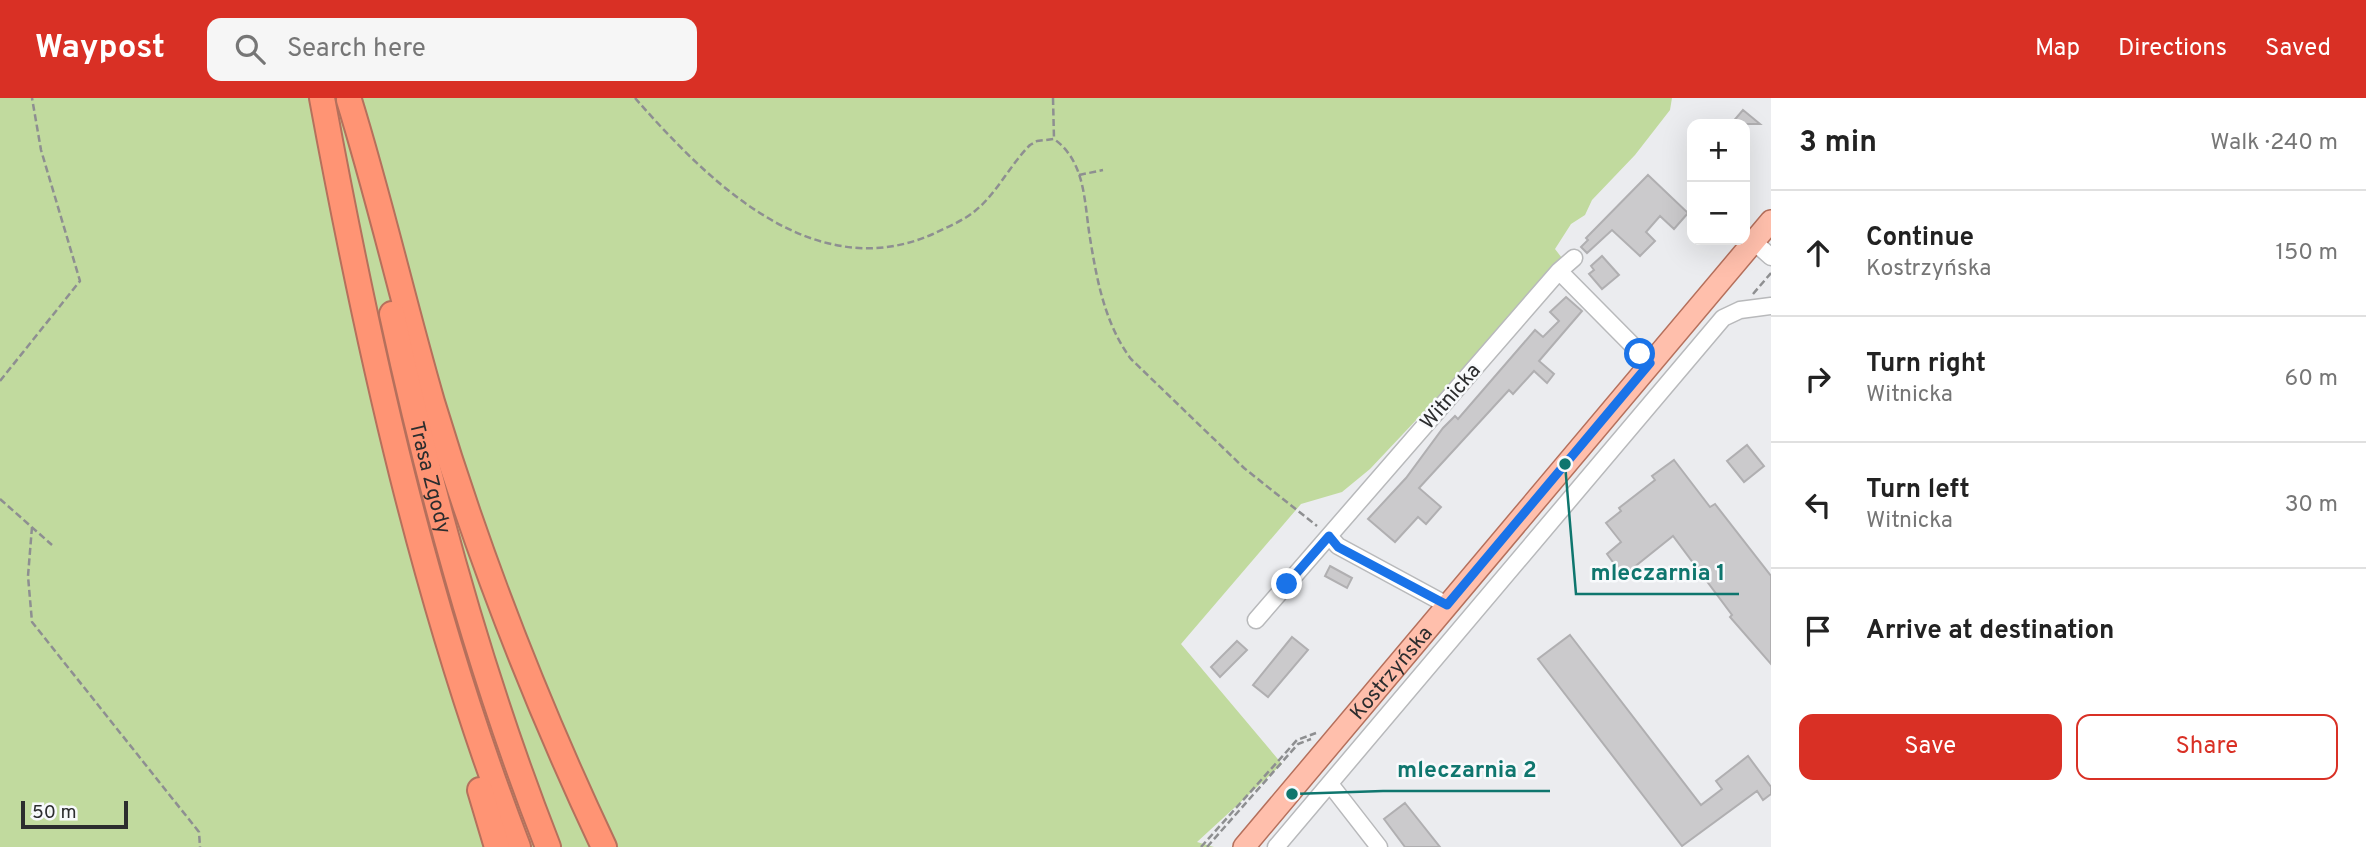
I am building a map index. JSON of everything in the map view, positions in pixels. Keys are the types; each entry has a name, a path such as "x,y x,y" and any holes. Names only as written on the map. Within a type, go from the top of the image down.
{"highway":[{"name":"Trasa Zgody","path":"322,98 367,328 436,606 518,847"},
{"name":"Trasa Zgody","path":"349,99 394,324 439,514 492,692 548,847"},
{"path":"349,99 379,197 433,402 467,509 533,687 604,847"},
{"path":"436,606 456,708 497,847"}],"main road":[{"name":"Kostrzyńska","path":"1244,847 1771,221"}],"street":[{"path":"1754,241 1771,257"},
{"name":"Witnicka","path":"1256,620 1559,271 1574,258"},
{"path":"1559,271 1650,363"},
{"path":"1276,847 1723,318 1740,310 1771,306"},
{"path":"1329,536 1338,547 1447,605"},
{"path":"1330,784 1379,847"}],"path":[{"path":"0,382 80,281 41,150 32,98"},
{"path":"635,98 671,139 741,201 798,233 842,247 907,245 950,226 975,211 989,197 1030,145 1037,141 1054,139 1071,153 1079,175 1100,289 1118,341 1131,359 1244,468 1329,536"},
{"path":"1053,98 1054,139"},
{"path":"1079,175 1103,170"},
{"path":"0,499 52,545"},
{"path":"32,527 27,576 32,622 199,832 200,847"},
{"path":"1201,847 1297,740 1323,730"}],"green space":[{"path":"0,98 1672,98 1670,110 1635,155 1592,200 1585,215 1571,224 1555,249 1565,262 1370,469 1342,492 1301,504 1181,644 1282,764 1197,842 1214,847 0,847"}],"building":[{"path":"1743,110 1760,124 1750,124 1750,119 1735,119"},
{"path":"1648,175 1687,212 1674,229 1660,216 1646,232 1655,241 1640,256 1612,230 1587,253 1581,247 1588,240 1586,238"},
{"path":"1602,256 1619,275 1602,289 1589,274 1594,270 1591,266"},
{"path":"1566,297 1582,311 1539,361 1554,374 1547,383 1534,371 1513,394 1509,390 1419,488 1441,507 1426,524 1418,517 1395,542 1368,519 1406,478 1443,428 1455,416 1458,419 1535,330 1543,337 1559,321 1550,312"},
{"path":"1747,445 1764,466 1744,482 1727,461"},
{"path":"1674,460 1710,507 1715,504 1771,576 1771,664 1730,617 1732,615 1673,536 1623,576 1607,554 1621,542 1606,523 1621,511 1619,508 1655,480 1652,476"},
{"path":"1330,566 1352,578 1347,588 1325,576"},
{"path":"1570,635 1701,805 1722,789 1716,781 1748,756 1771,787 1771,794 1763,800 1757,791 1682,846 1538,659"},
{"path":"1292,637 1308,650 1268,697 1253,685"},
{"path":"1237,641 1247,650 1220,677 1211,667"},
{"path":"1405,803 1440,847 1405,847 1384,819"}],"place":[{"name":"mleczarnia 1","path":"1565,464"},
{"name":"mleczarnia 2","path":"1292,794"}],"route":[{"path":"1287,584 1329,536 1338,547 1447,605 1650,363 1640,354"}]}
